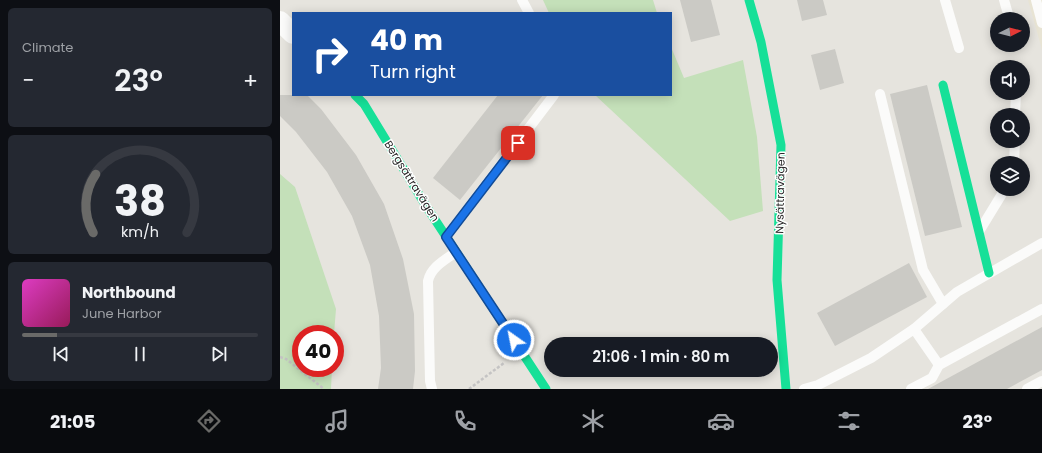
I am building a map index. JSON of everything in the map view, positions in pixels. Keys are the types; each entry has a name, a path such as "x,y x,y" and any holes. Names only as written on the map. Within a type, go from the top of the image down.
{"street":[{"name":"Nysättravägen","path":"749,0 761,42 781,145 777,280 786,389"},
{"path":"280,21 292,33"},
{"path":"943,85 989,274"},
{"name":"Bergsättravägen","path":"356,96 364,104 426,206 546,389"}],"lane":[{"path":"522,0 528,12"},
{"path":"945,0 959,48"},
{"path":"1004,0 1007,12"},
{"path":"1036,0 1042,23"},
{"path":"880,94 923,270 943,304"},
{"path":"446,237 553,96"},
{"path":"979,232 1001,196"},
{"path":"804,389 818,385 871,358 914,329 958,292 1042,243"},
{"path":"432,389 430,381 429,274 433,269 456,252"},
{"path":"911,389 932,378 939,365 1042,309"},
{"path":"914,329 939,365"},
{"path":"1027,389 1042,381"}],"path":[{"path":"469,389 521,351"},
{"path":"280,357 286,359 324,389"}],"shaded area":[{"path":"1028,0 1042,0 1042,51 1041,46"}],"green space":[{"path":"543,0 653,0 657,12 549,12"},
{"path":"672,49 684,78 743,60 757,137 763,211 730,221 596,96 672,96"},
{"path":"280,174 295,187 336,309 335,325 292,325 292,377 332,377 331,389 280,389"}],"building":[{"path":"680,0 711,0 720,35 691,42"},
{"path":"797,0 823,0 827,15 802,21"},
{"path":"835,49 844,83 820,90 811,55"},
{"path":"927,85 962,227 925,236 890,94"},
{"path":"280,95 308,96 321,109 356,155 384,204 403,259 414,314 415,371 413,389 378,389 381,368 379,316 370,265 352,216 327,172 296,132 280,116"},
{"path":"497,96 542,96 460,200 433,178"},
{"path":"909,263 927,297 835,346 817,313"},
{"path":"1042,327 1042,370 1007,389 928,389"}],"traffic: fast":[{"path":"749,0 761,42 781,145 777,280 786,389"},
{"path":"943,85 989,273"},
{"path":"356,96 364,104 426,206 546,389"}],"route":[{"path":"514,340 446,237 518,143"}]}
